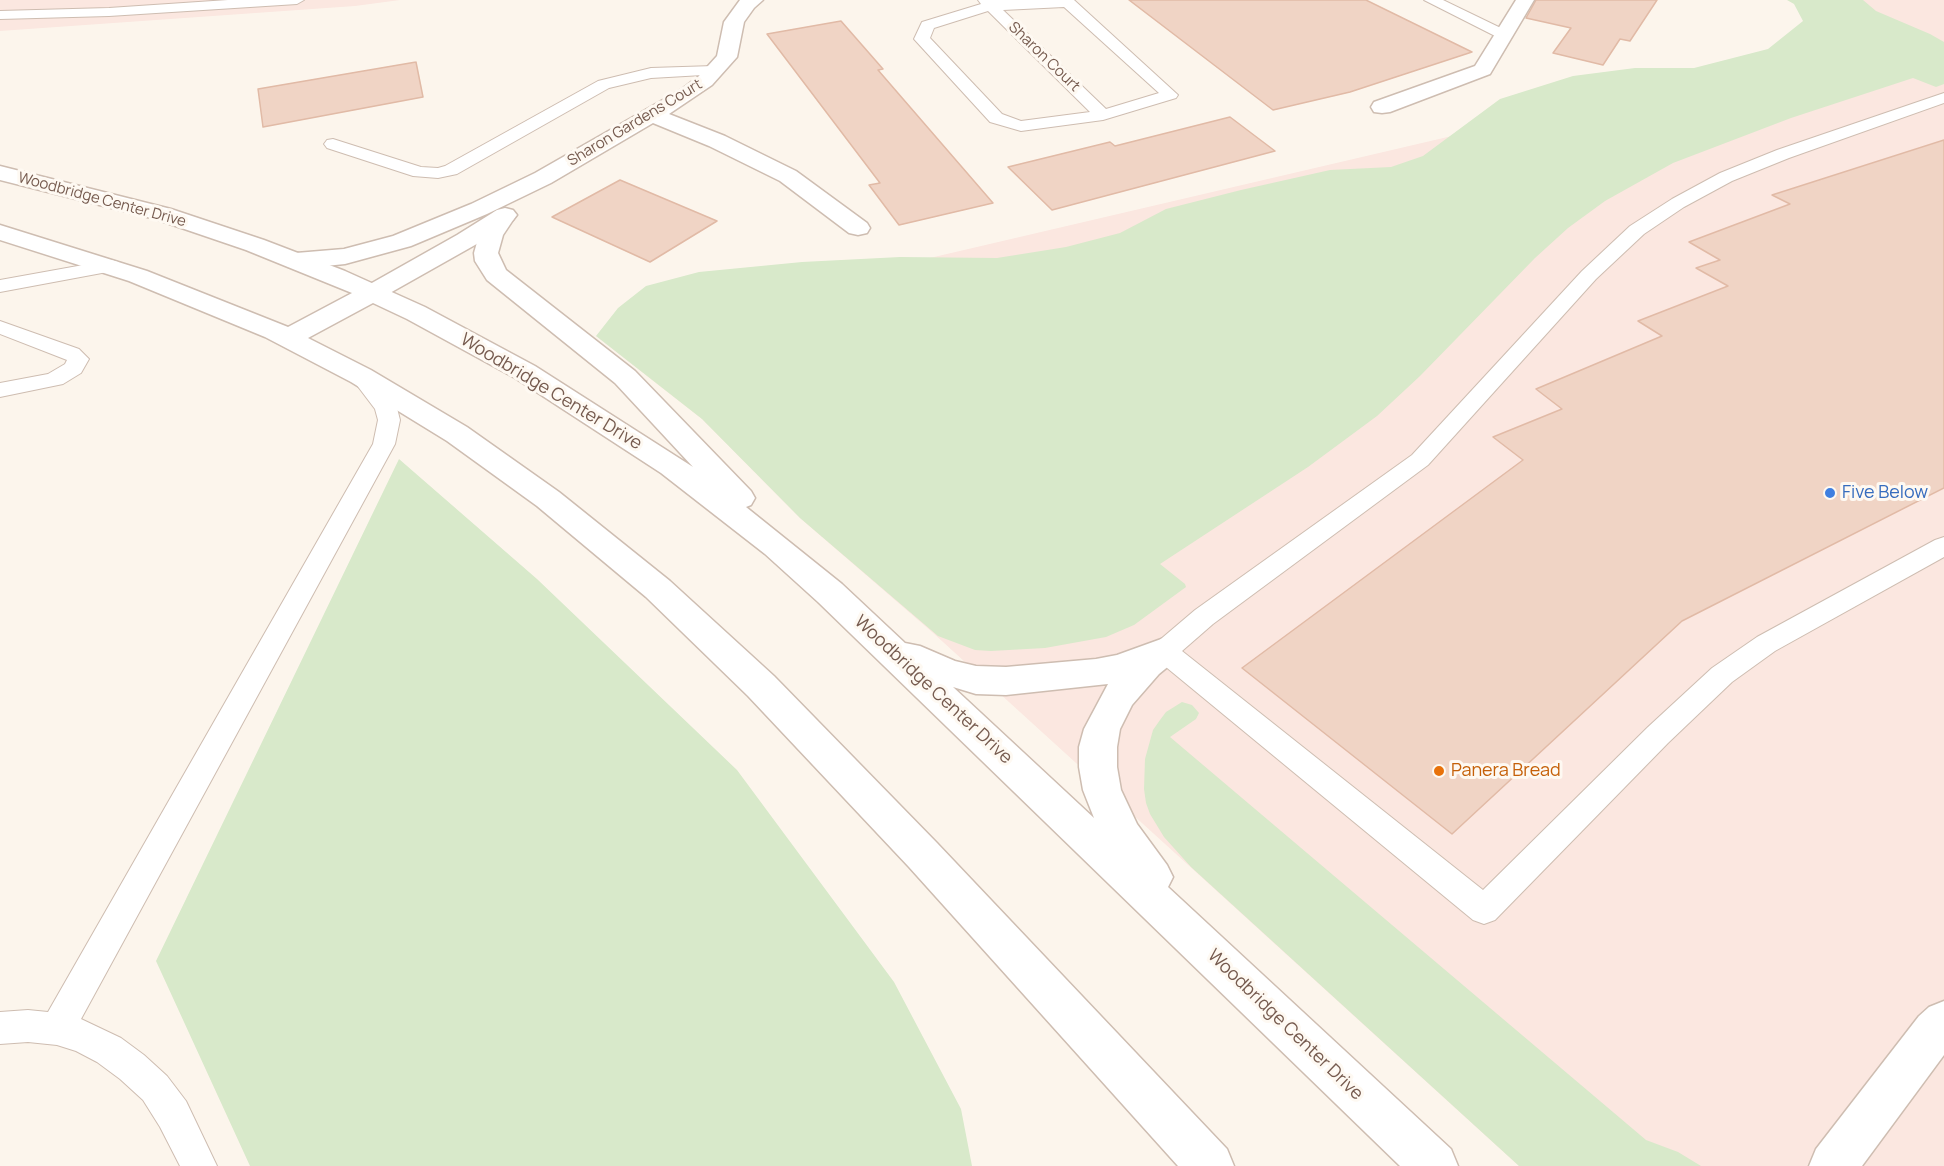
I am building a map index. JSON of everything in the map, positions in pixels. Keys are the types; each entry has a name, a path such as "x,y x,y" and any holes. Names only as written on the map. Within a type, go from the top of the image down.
{"street":[{"name":"Sharon Gardens Court","path":"296,261 345,256 402,241 479,209 543,178 689,93 727,57 734,22 747,4 754,0"},
{"path":"1382,108 1483,70 1525,0"},
{"path":"653,115 717,141 788,176 858,228"},
{"name":"Woodbridge Center Drive","path":"0,173 163,214 296,261 372,293 467,340 623,433 722,503 830,593 1434,1166"},
{"name":"Sharon Gardens Court","path":"372,293 503,217 543,178"},
{"path":"503,217 491,235 486,253 496,276 642,393 830,593"},
{"path":"0,232 111,266 222,308 288,338 361,376 457,434 548,499 604,543 761,686 923,855 1210,1166"},
{"path":"288,338 372,293"},
{"path":"882,641 946,672 976,680 1006,681 1096,674 1122,668 1164,651"},
{"path":"1164,651 1132,680 1109,712 1098,747 1098,767 1102,790 1111,814 1140,861 1237,978"},
{"path":"1833,1166 1944,1022"}],"lane":[{"path":"0,15 112,6 297,0"},
{"path":"1431,0 1504,35"},
{"path":"1068,2 1170,94 1103,115 1021,126 996,118 922,39 927,25 988,3 1068,2"},
{"name":"Sharon Court","path":"988,3 1103,115"},
{"path":"333,144 419,172 438,173 451,170 604,84 651,73 714,71"},
{"path":"1944,98 1783,154 1726,177 1678,203 1637,230 1588,275 1420,460 1204,617 1164,651 1484,910 1658,735 1722,675 1766,644 1944,546"},
{"path":"0,286 86,273 111,266"},
{"path":"0,327 72,353 78,359 73,368 55,380 0,390"},
{"path":"57,1029 384,444 389,420 386,408 361,376"},
{"path":"0,1028 28,1026 57,1029 82,1036 108,1050 132,1067 154,1088 173,1114 199,1166"}],"shaded area":[{"path":"0,0 400,0 355,6 0,31"},
{"path":"1802,0 1944,0 1944,1166 1519,1166 932,632 800,518 702,419 596,336 1884,35"}],"green space":[{"path":"1787,0 1863,0 1876,11 1930,34 1944,42 1944,84 1936,87 1913,78 1791,118 1673,163 1605,201 1568,228 1535,258 1420,376 1377,416 1308,467 1160,564 1186,587 1134,625 1106,637 1045,648 991,651 975,650 938,636 800,518 702,419 596,336 618,308 646,286 699,272 802,262 900,257 997,258 1066,247 1120,233 1166,209 1241,190 1330,170 1391,167 1423,156 1500,99 1573,76 1635,68 1694,68 1768,49 1803,21 1794,4"},
{"path":"399,459 537,579 737,770 894,982 961,1109 972,1166 250,1166 156,961"},
{"path":"1182,702 1192,705 1199,713 1196,719 1170,737 1646,1140 1678,1152 1701,1166 1519,1166 1191,867 1164,837 1146,803 1145,759 1153,730 1166,712"}],"building":[{"path":"1129,0 1366,0 1472,52 1350,92 1273,110"},
{"path":"1536,0 1657,0 1630,41 1620,39 1603,65 1553,53 1571,28 1526,18"},
{"path":"841,21 883,69 878,70 993,203 899,225 869,185 880,183 767,34"},
{"path":"416,62 423,97 263,127 258,89"},
{"path":"1230,117 1275,151 1052,210 1008,167 1110,142 1115,146"},
{"path":"1944,140 1944,488 1682,621 1452,834 1242,668 1523,460 1493,437 1562,409 1536,389 1662,336 1638,321 1728,286 1696,268 1720,260 1689,242 1790,204 1772,195"},
{"path":"620,180 717,221 650,262 552,217"}],"place":[{"name":"Five Below","path":"1830,493"},
{"name":"Panera Bread","path":"1439,771"}]}
